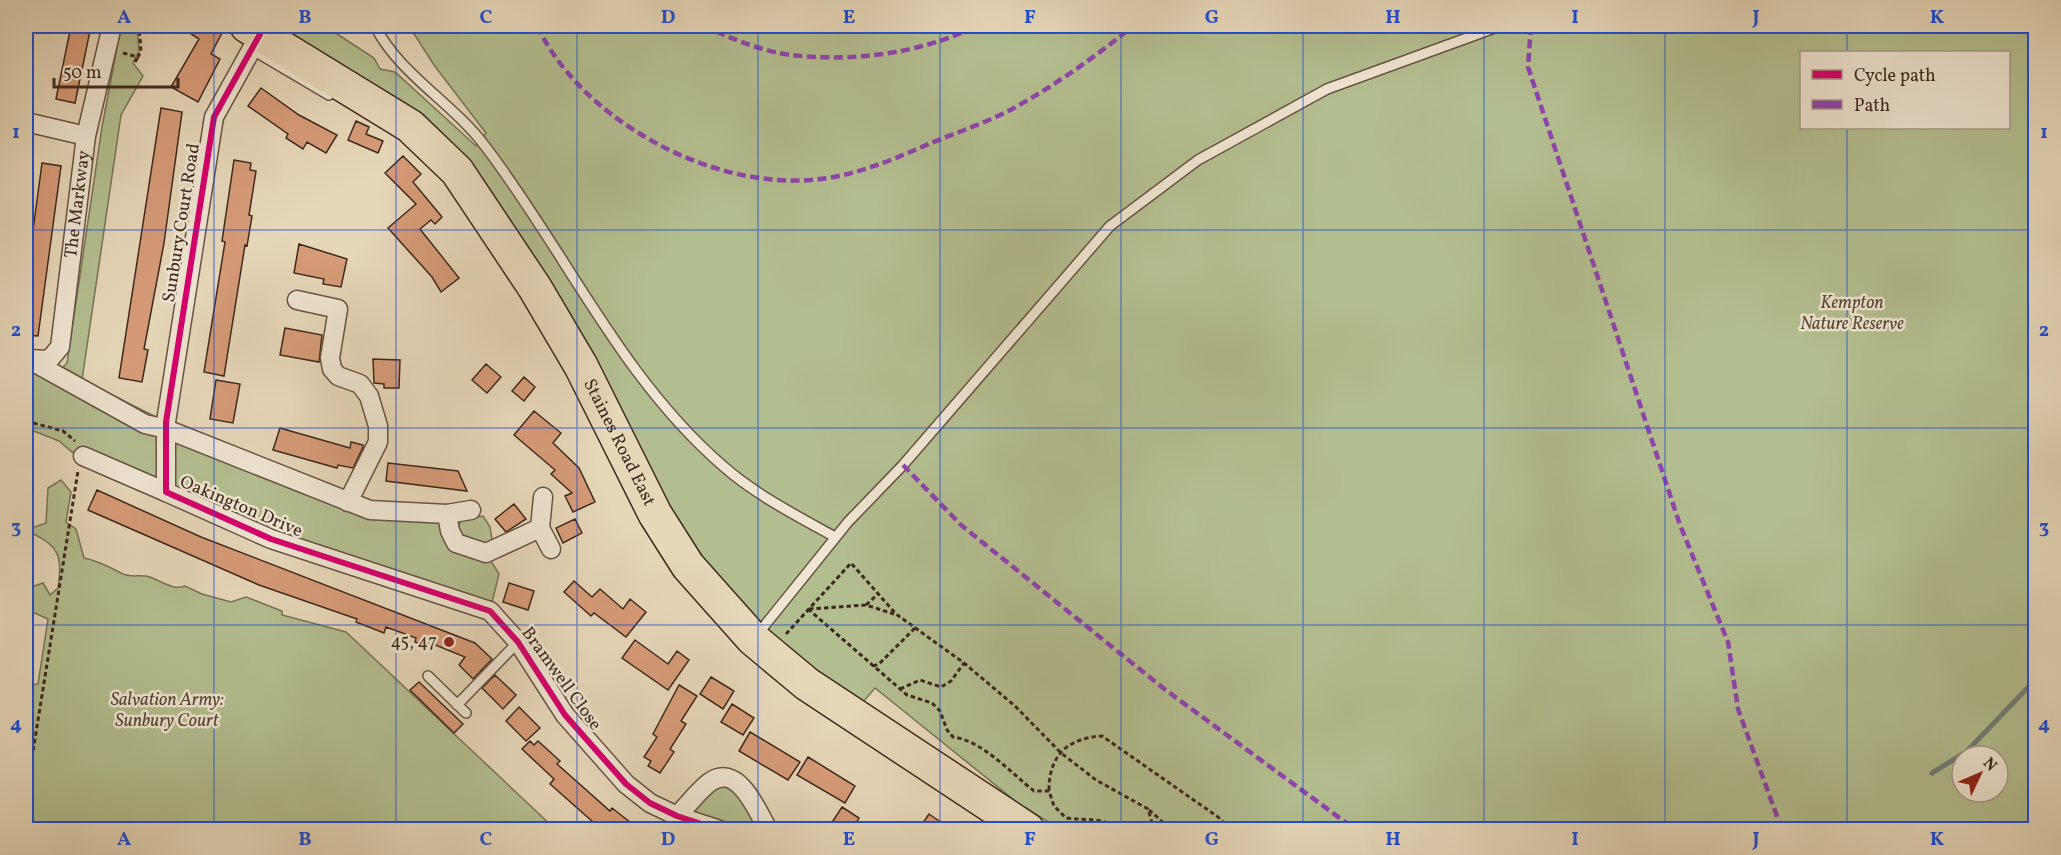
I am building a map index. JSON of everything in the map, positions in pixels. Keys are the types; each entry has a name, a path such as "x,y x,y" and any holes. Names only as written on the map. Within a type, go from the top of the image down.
{"highway":[{"name":"Staines Road East","path":"252,36 410,126 457,171 535,288 581,366 655,514 688,566 753,639 807,684 1011,825"}],"street":[{"name":"The Markway","path":"27,358 39,362 49,360 60,347 86,136 112,26"},
{"name":"Sunbury Court Road","path":"166,429 214,117 252,36"},
{"path":"26,122 86,136"},
{"path":"297,300 338,309 330,358 332,369 338,376 360,384 375,409 378,442 348,502"},
{"path":"27,358 52,375 145,424 166,429 370,510 447,514 471,510"},
{"name":"Oakington Drive","path":"166,429 166,492"},
{"name":"Oakington Drive","path":"82,456 271,539 364,570"},
{"path":"543,497 540,528 551,549"},
{"path":"447,514 450,531 456,543 486,554 540,528"},
{"name":"Bramwell Close","path":"364,570 490,611 518,642 565,715 604,761 650,803 677,816 720,830"},
{"path":"677,816 710,782 718,778 731,779 740,784 768,830"}],"lane":[{"path":"375,26 405,65 484,145 627,359 674,418 724,467 778,505 834,537"},
{"path":"753,639 786,602 834,537 903,465 1110,225 1198,160 1327,89 1500,26"},
{"path":"252,36 341,102"},
{"path":"457,705 518,642"},
{"path":"429,676 466,713"}],"path":[{"path":"135,62 141,51 139,26"},
{"path":"106,50 138,57"},
{"path":"26,420 63,431 78,445 82,456 26,795"},
{"path":"785,636 807,609 852,563 896,614 964,663 1015,706 1061,753 1096,780 1148,809 1172,830"},
{"path":"866,605 878,594"},
{"path":"807,609 866,605 896,614"},
{"path":"807,609 907,695 932,703 940,711 947,730 953,737 965,739 980,748 1034,791 1049,790"},
{"path":"873,666 879,664 915,628"},
{"path":"900,689 920,680 941,687 951,681 964,663"},
{"path":"1119,830 1110,823 1097,819 1066,818 1054,806 1049,790 1049,773 1061,753 1076,739 1102,736 1218,817 1222,822 1220,830"},
{"path":"1148,809 1154,830"}],"green space":[{"path":"121,26 137,26 139,51 133,63 143,76 121,115 82,380 166,422 348,502 447,514 450,531 486,553 499,574 490,611 364,570 78,457 59,441 26,428 26,358 54,376 67,363 102,127"},
{"name":"Kempton Nature Reserve","path":"273,26 325,26 374,58 380,69 395,72 476,146 486,133 434,65 409,26 2035,26 2035,829 1060,829 1019,804 875,688 852,715 719,604 459,150 424,115"},
{"name":"Salvation Army: Sunbury Court","path":"61,480 71,492 66,522 76,529 84,558 126,575 150,577 176,587 185,586 202,594 231,602 246,597 282,611 282,615 346,632 555,829 26,829 26,694 28,685 38,684 48,619 26,609 26,589 43,583 50,595 58,588 60,566 59,558 52,546 26,530 46,523 48,488"},
{"path":"483,516 490,527 493,546 484,546 461,535 458,527 462,519"},
{"path":"731,779 768,829 720,829 677,816 710,782"}],"building":[{"path":"71,26 91,26 75,103 56,99"},
{"path":"179,26 218,26 224,29 211,54 220,59 198,102 171,87 199,39"},
{"path":"261,88 299,115 337,135 326,153 307,142 303,149 286,138 288,134 248,106"},
{"path":"161,108 182,112 164,243 144,349 148,350 142,382 119,378"},
{"path":"356,121 369,127 366,134 383,141 378,153 348,140"},
{"path":"403,156 421,174 413,182 442,217 435,224 431,220 420,229 459,278 441,292 432,277 388,228 416,204 385,173"},
{"path":"234,160 251,163 250,170 256,171 249,215 252,216 247,246 245,245 224,376 204,372 225,242 222,241"},
{"path":"42,163 61,166 38,336 26,335 26,283"},
{"path":"299,244 347,259 341,287 323,284 324,279 294,273"},
{"path":"285,328 322,335 319,362 280,355"},
{"path":"373,359 400,360 399,388 384,388 384,384 374,383"},
{"path":"486,364 501,377 487,393 472,380"},
{"path":"524,377 535,387 524,401 512,391"},
{"path":"216,380 240,384 233,423 210,419"},
{"path":"534,411 561,433 553,443 579,468 595,502 573,512 565,496 572,493 551,474 555,470 514,435"},
{"path":"280,428 350,448 351,442 363,445 363,447 353,468 338,465 337,468 273,450"},
{"path":"388,463 458,471 467,491 386,481"},
{"path":"97,490 201,537 475,643 492,659 473,679 459,665 465,657 428,642 427,646 415,642 416,638 386,627 384,633 356,622 357,619 259,585 88,510"},
{"path":"514,504 526,519 506,532 495,519"},
{"path":"575,519 582,533 563,543 556,528"},
{"path":"574,581 592,597 600,589 623,609 630,599 646,612 626,637 594,613 591,616 564,592"},
{"path":"509,583 534,591 528,610 503,602"},
{"path":"635,640 668,664 677,651 689,660 668,690 622,658"},
{"path":"495,675 516,695 503,709 482,688"},
{"path":"711,677 734,691 723,709 700,694"},
{"path":"419,682 463,724 454,733 410,690"},
{"path":"679,685 697,696 681,721 686,724 670,749 674,752 660,773 648,766 651,761 644,757 657,737 653,734"},
{"path":"732,704 754,718 743,735 721,722"},
{"path":"519,707 540,728 526,741 506,721"},
{"path":"750,732 800,762 788,780 739,751"},
{"path":"530,741 534,745 538,741 560,761 557,764 610,811 612,808 640,830 602,830 550,784 554,779 522,749"},
{"path":"808,757 855,786 845,803 797,775"},
{"path":"842,807 859,818 852,830 827,830"},
{"path":"929,814 952,830 918,830"}],"waterway":[{"path":"1932,773 1966,752 2036,679"}],"marked path":[{"path":"537,26 556,58 581,88 610,113 642,135 681,155 723,170 766,179 788,180 826,178 857,171 994,118 1061,80 1133,26"},
{"path":"704,26 757,47 791,55 814,57 885,54 932,43 976,26"},
{"path":"1531,26 1528,67 1680,525 1728,642 1738,709 1782,830"},
{"path":"903,465 961,525 1163,688 1356,830"}],"cycle path":[{"path":"260,34 214,117 166,422 166,492 271,539 490,611 518,642 565,715 626,784 650,803 677,816 720,830"}],"place":[{"name":"45, 47","path":"449,642"}]}
